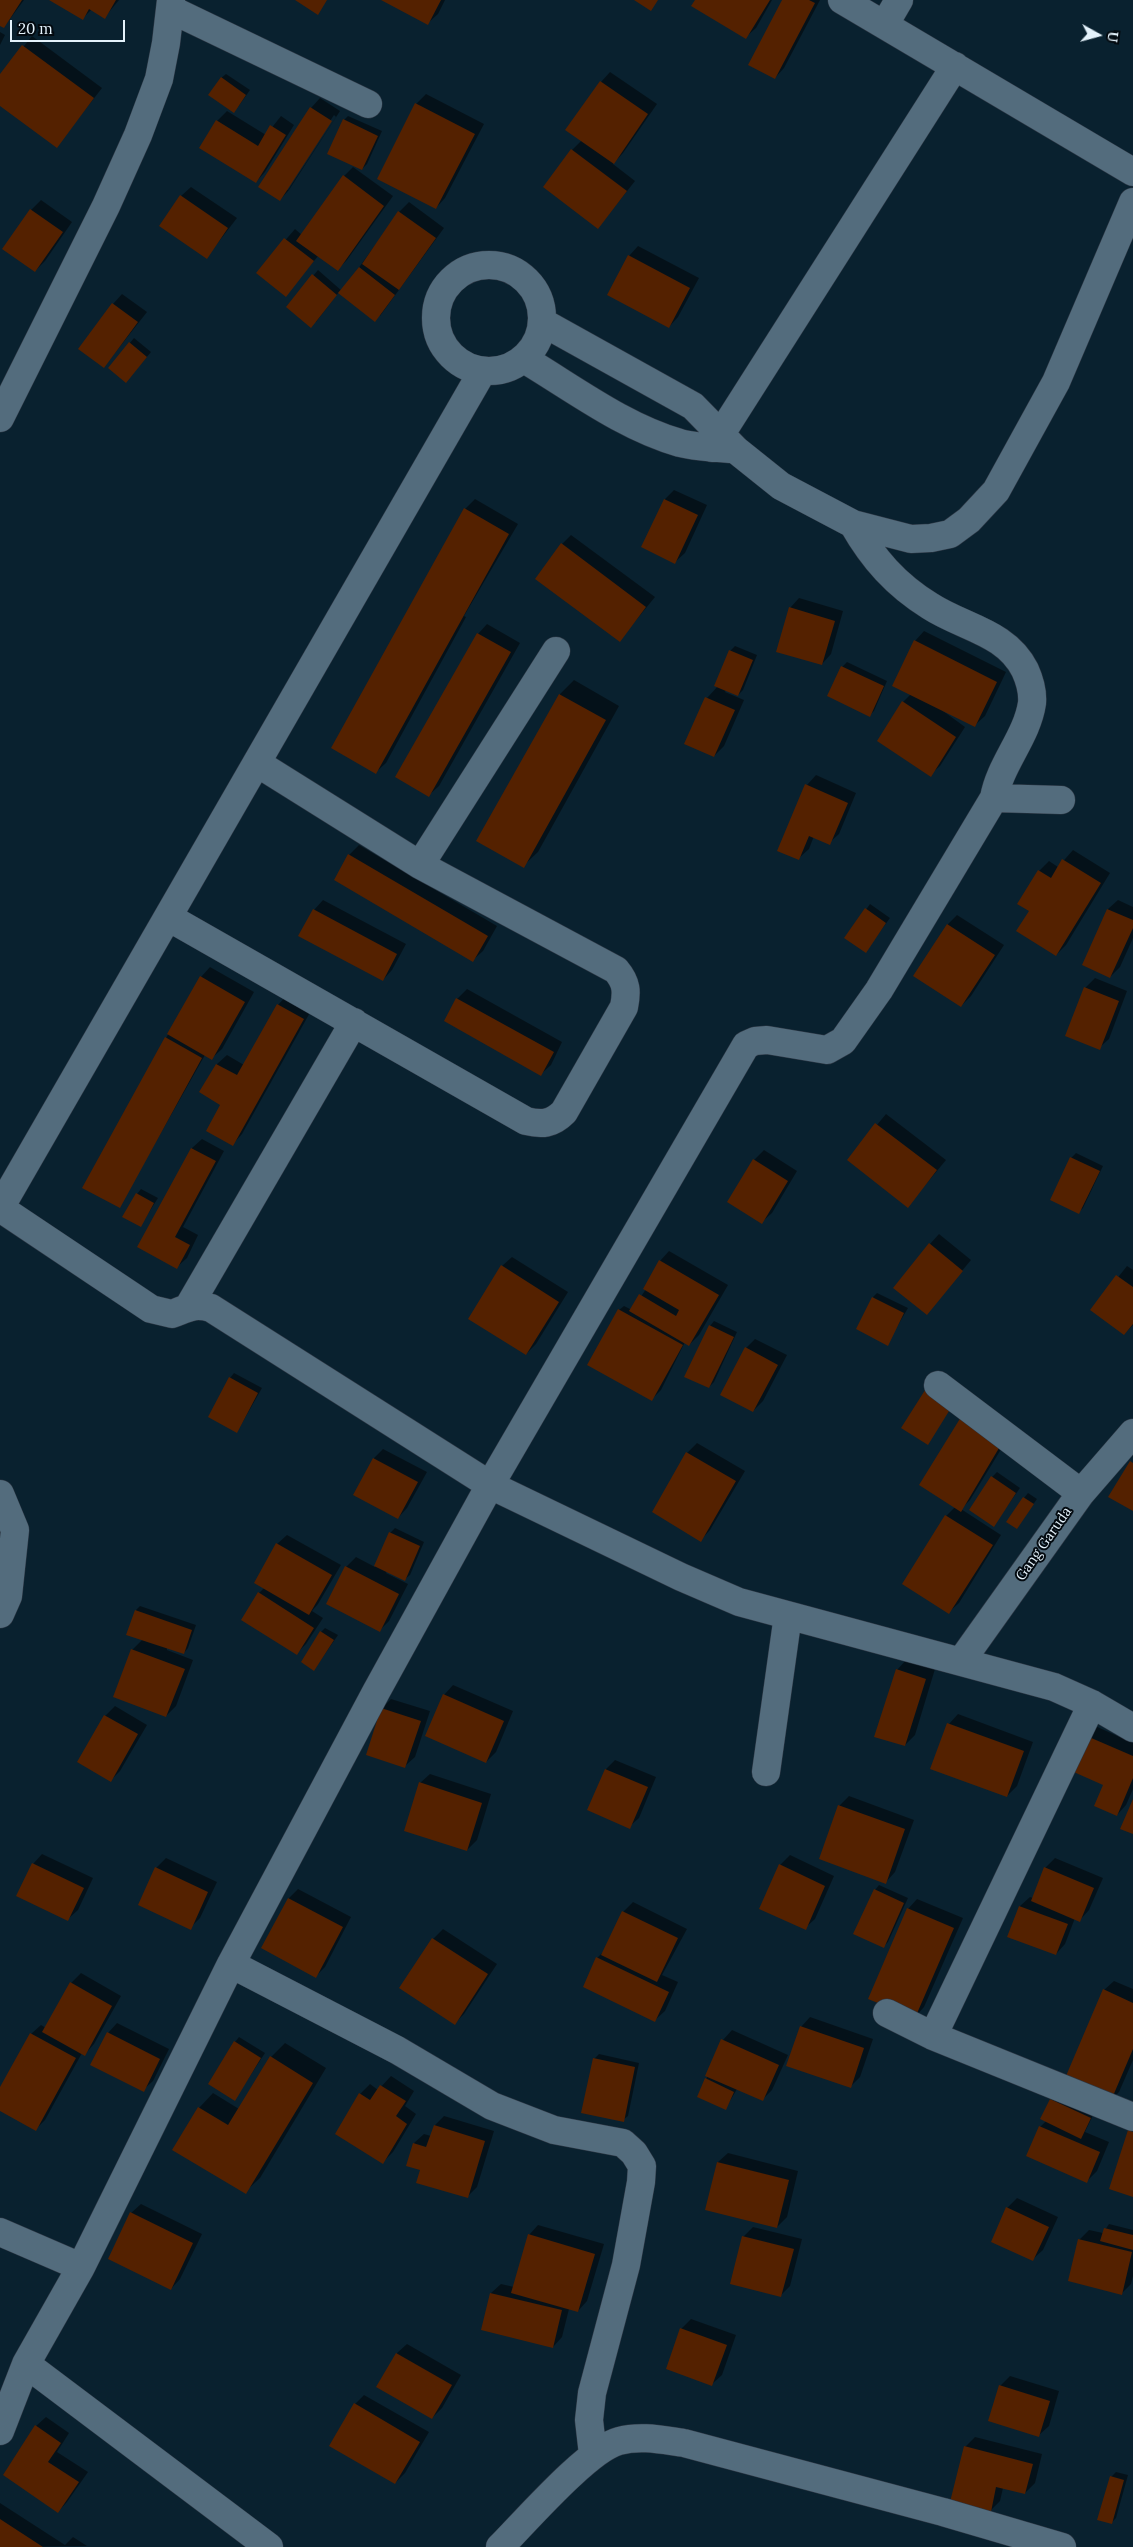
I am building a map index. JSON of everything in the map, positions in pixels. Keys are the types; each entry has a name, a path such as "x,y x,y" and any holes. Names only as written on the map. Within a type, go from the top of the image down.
{"street":[{"path":"842,0 1133,172"},
{"path":"885,24 899,0"},
{"path":"0,418 106,206 138,135 159,80 170,4 368,104"},
{"path":"723,444 750,390 955,66"},
{"path":"542,322 693,406 723,444 781,486 853,524 912,539 950,534 969,520 996,491 1056,382 1133,202"},
{"path":"477,266 502,266 524,278 538,298 542,322 537,342 524,359 505,370 482,372 460,363 442,345 436,321 441,297 455,277 477,266"},
{"path":"524,359 626,420 680,443 723,444"},
{"path":"482,372 0,1208 151,1309 172,1314 189,1306 200,1305 211,1308 490,1485 681,1577 738,1602 962,1660 1054,1687 1092,1704 1133,1728"},
{"path":"0,2431 26,2364 81,2267 231,1964 490,1485 746,1045 755,1041 767,1040 828,1050 843,1041 879,990 994,798 1000,775 1026,722 1032,704 1031,684 1020,660 1004,642 930,607 900,584 870,554 853,524"},
{"path":"420,865 556,651"},
{"path":"168,917 526,1121 545,1123 555,1121 564,1112 624,1008 628,991 622,977 616,970 420,865 257,763"},
{"path":"994,798 1061,800"},
{"path":"189,1306 354,1022"},
{"path":"938,1385 1081,1493"},
{"name":"Gang Garuda","path":"962,1660 1081,1493 1133,1433"},
{"path":"0,1494 15,1530 8,1596 0,1614"},
{"path":"766,1772 788,1615"},
{"path":"933,2036 1092,1704"},
{"path":"231,1964 397,2050 492,2106 554,2130 622,2143 634,2153 642,2166 641,2182 626,2265 592,2393 589,2420 593,2455"},
{"path":"887,2013 933,2036 1133,2116"},
{"path":"0,2232 81,2267"},
{"path":"26,2364 268,2547"},
{"path":"500,2547 593,2455 618,2441 644,2437 684,2443 943,2512 1062,2547"}],"building":[{"path":"0,0 22,0 4,28 0,26"},
{"path":"49,0 116,0 105,19 89,9 83,20"},
{"path":"295,0 327,0 318,15"},
{"path":"381,0 441,0 428,25"},
{"path":"634,0 658,0 651,11"},
{"path":"695,0 770,0 746,39 691,6"},
{"path":"782,0 809,0 815,3 775,79 748,65"},
{"path":"22,45 94,98 57,148 0,106 0,74"},
{"path":"221,77 246,95 234,113 208,95"},
{"path":"600,81 648,114 614,164 565,130"},
{"path":"415,103 475,134 436,209 377,179"},
{"path":"310,107 332,121 280,201 258,187"},
{"path":"343,119 378,136 362,170 327,154"},
{"path":"216,120 258,146 270,125 286,135 256,183 199,148"},
{"path":"571,149 627,191 598,229 543,187"},
{"path":"343,175 384,206 338,271 296,241"},
{"path":"180,195 228,228 207,259 159,226"},
{"path":"30,209 63,232 35,272 2,249"},
{"path":"398,211 436,238 399,290 362,264"},
{"path":"284,238 314,261 286,297 256,273"},
{"path":"628,255 690,288 669,328 607,295"},
{"path":"359,267 395,295 375,322 338,293"},
{"path":"312,274 337,295 311,328 286,307"},
{"path":"112,303 138,322 104,368 78,349"},
{"path":"129,342 147,357 126,383 108,368"},
{"path":"664,499 698,515 675,564 641,547"},
{"path":"464,508 509,534 376,774 331,748"},
{"path":"561,543 646,607 620,642 535,579"},
{"path":"789,607 835,621 822,665 776,652"},
{"path":"477,633 511,652 429,797 395,777"},
{"path":"914,640 997,682 975,727 892,686"},
{"path":"729,650 753,660 738,696 714,686"},
{"path":"841,666 884,686 870,717 827,696"},
{"path":"559,694 606,720 524,868 476,841"},
{"path":"705,697 735,710 714,757 684,744"},
{"path":"902,701 956,737 931,777 877,741"},
{"path":"805,784 848,803 830,845 809,836 799,860 777,851"},
{"path":"348,854 488,936 473,962 334,880"},
{"path":"1062,859 1101,883 1056,956 1016,931 1029,911 1017,904 1038,870 1051,878"},
{"path":"865,908 886,923 866,953 844,938"},
{"path":"313,909 397,954 383,981 298,936"},
{"path":"1107,909 1133,920 1133,928 1110,978 1082,965"},
{"path":"947,924 995,955 961,1007 913,976"},
{"path":"200,976 245,1002 212,1060 167,1034"},
{"path":"1084,987 1119,1001 1100,1050 1065,1036"},
{"path":"456,998 554,1052 541,1076 444,1021"},
{"path":"277,1004 304,1019 233,1146 206,1131 220,1105 199,1092 216,1064 237,1075"},
{"path":"165,1037 202,1058 120,1208 82,1188"},
{"path":"875,1123 937,1170 908,1208 847,1160"},
{"path":"191,1148 216,1161 175,1237 190,1245 177,1269 137,1247"},
{"path":"1070,1157 1100,1171 1079,1214 1050,1200"},
{"path":"753,1159 788,1181 762,1224 727,1202"},
{"path":"136,1193 154,1203 141,1227 122,1217"},
{"path":"929,1243 963,1271 927,1315 893,1288"},
{"path":"659,1260 719,1295 689,1346 629,1311 639,1294 676,1316 679,1310 643,1289"},
{"path":"501,1265 559,1302 526,1355 468,1319"},
{"path":"1116,1275 1133,1287 1133,1324 1124,1335 1090,1310"},
{"path":"872,1297 904,1313 888,1346 856,1329"},
{"path":"618,1309 683,1345 652,1401 587,1365"},
{"path":"709,1325 734,1337 709,1388 684,1377"},
{"path":"745,1347 778,1365 753,1412 720,1395"},
{"path":"229,1377 258,1393 237,1433 208,1417"},
{"path":"927,1387 954,1403 928,1445 901,1428"},
{"path":"961,1417 1002,1443 961,1512 919,1485"},
{"path":"686,1452 736,1481 701,1542 652,1512"},
{"path":"373,1458 418,1482 398,1519 353,1495"},
{"path":"1130,1461 1133,1463 1133,1511 1108,1497"},
{"path":"991,1476 1016,1493 994,1527 969,1510"},
{"path":"1023,1497 1034,1504 1017,1529 1006,1522"},
{"path":"945,1515 993,1545 949,1614 902,1584"},
{"path":"389,1532 420,1546 405,1581 374,1566"},
{"path":"276,1543 332,1575 309,1615 254,1583"},
{"path":"345,1566 399,1594 380,1632 326,1604"},
{"path":"258,1592 314,1628 297,1655 241,1620"},
{"path":"135,1610 192,1630 184,1654 126,1635"},
{"path":"320,1631 334,1640 314,1671 301,1662"},
{"path":"131,1649 185,1669 166,1717 113,1697"},
{"path":"896,1669 926,1679 905,1746 874,1737"},
{"path":"443,1694 504,1721 486,1763 425,1736"},
{"path":"381,1708 421,1721 405,1768 366,1755"},
{"path":"104,1715 138,1734 111,1782 77,1762"},
{"path":"947,1723 1024,1751 1007,1797 930,1769"},
{"path":"1082,1734 1133,1756 1133,1778 1117,1816 1094,1806 1103,1785 1067,1769"},
{"path":"605,1769 648,1787 630,1829 587,1810"},
{"path":"419,1782 482,1803 467,1851 404,1831"},
{"path":"1133,1799 1133,1834 1120,1829"},
{"path":"838,1805 905,1829 886,1884 819,1859"},
{"path":"32,1863 84,1888 68,1921 16,1896"},
{"path":"779,1864 825,1886 806,1930 759,1909"},
{"path":"155,1867 208,1892 191,1930 138,1905"},
{"path":"1044,1867 1094,1888 1080,1922 1031,1901"},
{"path":"874,1889 904,1903 884,1948 853,1934"},
{"path":"288,1898 343,1927 316,1978 261,1948"},
{"path":"1019,1906 1068,1924 1056,1955 1007,1937"},
{"path":"907,1908 954,1928 915,2018 868,1999"},
{"path":"622,1911 678,1938 657,1982 601,1955"},
{"path":"432,1938 488,1974 455,2025 399,1988"},
{"path":"596,1957 669,1992 655,2022 583,1987"},
{"path":"70,1982 112,2006 85,2056 42,2032"},
{"path":"1103,1989 1133,2003 1133,2049 1110,2103 1063,2083"},
{"path":"800,2026 864,2048 851,2088 786,2066"},
{"path":"107,2032 160,2059 144,2092 90,2065"},
{"path":"30,2033 76,2058 36,2131 0,2111 0,2087"},
{"path":"721,2039 779,2065 763,2101 705,2076"},
{"path":"234,2041 261,2058 235,2101 208,2084"},
{"path":"270,2056 313,2083 246,2194 172,2150 198,2107 228,2125"},
{"path":"593,2058 635,2067 624,2122 581,2113"},
{"path":"705,2078 734,2092 726,2110 697,2097"},
{"path":"380,2085 406,2101 396,2116 407,2124 383,2164 335,2134 359,2093 370,2100"},
{"path":"1050,2099 1091,2118 1081,2139 1040,2119"},
{"path":"434,2125 485,2141 468,2198 416,2183 420,2170 406,2166 413,2143 426,2147"},
{"path":"1039,2126 1100,2152 1087,2183 1026,2156"},
{"path":"1128,2130 1133,2132 1133,2197 1109,2189"},
{"path":"717,2162 789,2180 777,2228 705,2210"},
{"path":"1006,2207 1049,2227 1033,2261 991,2242"},
{"path":"130,2212 193,2243 171,2290 108,2259"},
{"path":"1104,2228 1133,2235 1133,2250 1100,2241"},
{"path":"528,2234 595,2254 578,2312 511,2293"},
{"path":"742,2236 794,2249 781,2297 730,2284"},
{"path":"1078,2239 1132,2252 1122,2295 1068,2281"},
{"path":"490,2293 562,2310 553,2348 481,2330"},
{"path":"680,2328 727,2345 712,2386 666,2369"},
{"path":"396,2353 452,2385 432,2419 376,2387"},
{"path":"999,2385 1050,2401 1039,2437 988,2421"},
{"path":"354,2403 420,2442 395,2484 329,2446"},
{"path":"35,2425 61,2443 48,2462 79,2482 58,2513 3,2475"},
{"path":"964,2446 1033,2464 1025,2494 996,2487 991,2512 950,2502"},
{"path":"1110,2476 1124,2480 1112,2524 1097,2520"},
{"path":"0,2519 43,2547 0,2547"}]}
